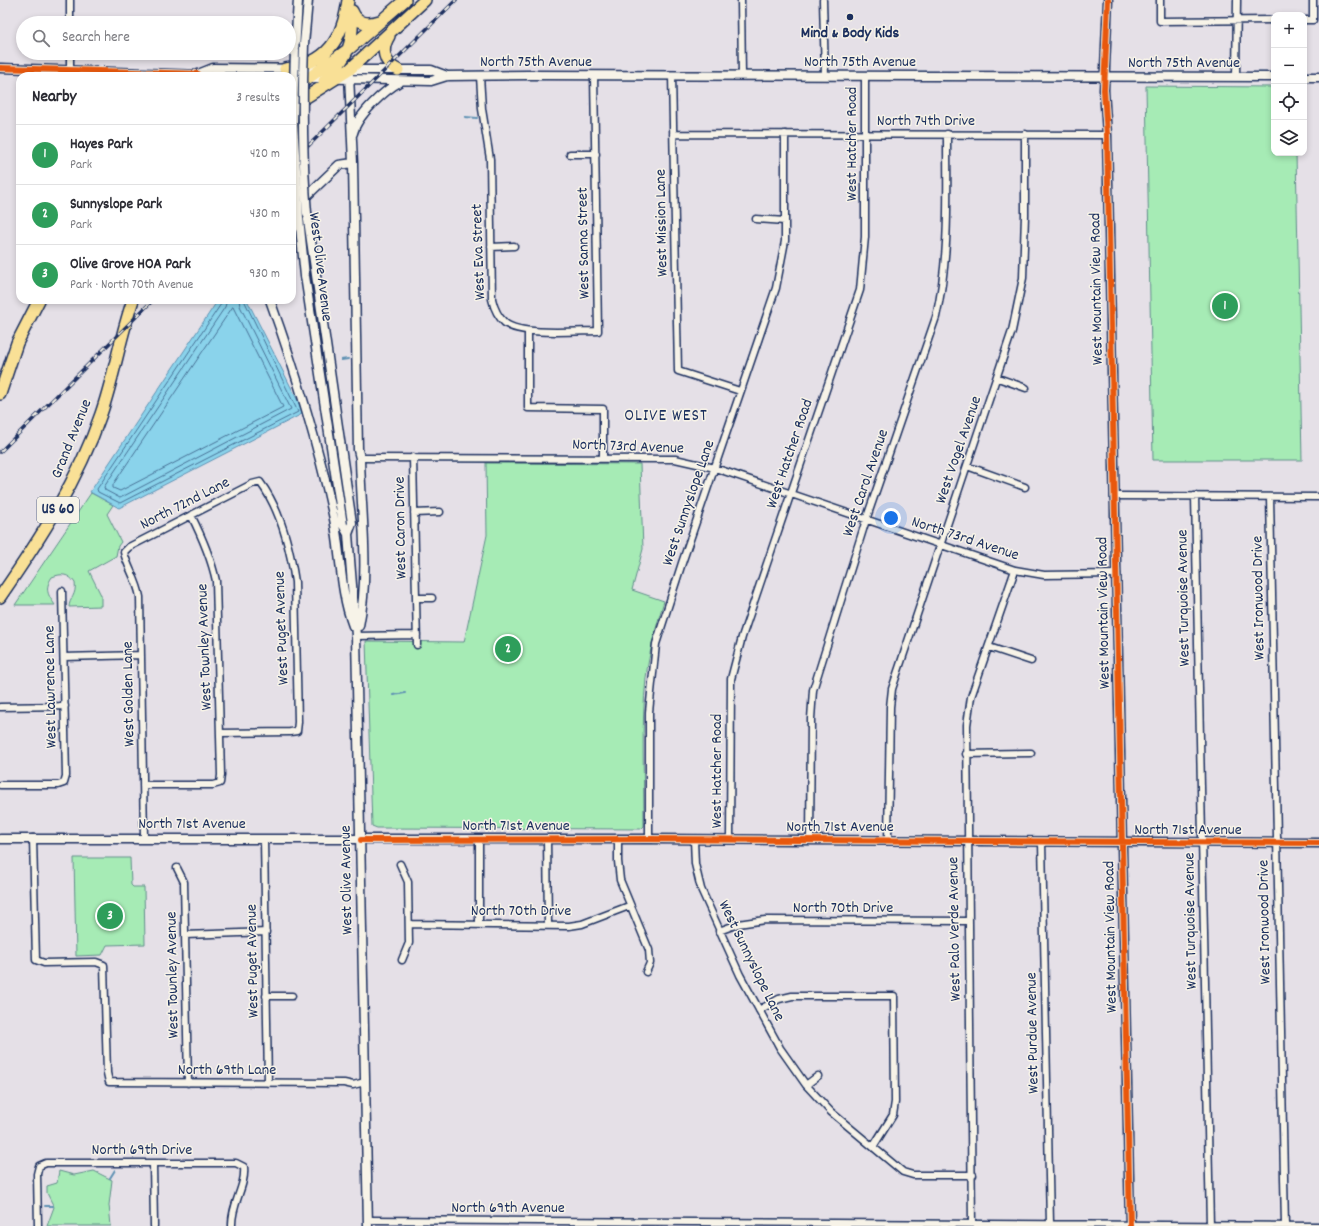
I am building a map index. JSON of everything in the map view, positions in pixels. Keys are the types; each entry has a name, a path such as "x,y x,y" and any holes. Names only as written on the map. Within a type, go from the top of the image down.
{"highway":[{"path":"296,103 310,94 330,74 350,48 405,0"},
{"path":"296,87 310,78 330,74 349,74 425,0"},
{"path":"350,4 354,17 361,22 372,23 385,19"},
{"path":"350,4 353,32 350,48"},
{"path":"285,68 306,65 318,58 332,46 345,21 350,4"},
{"path":"390,33 384,43 385,56 390,65 400,75"},
{"path":"349,74 359,40"},
{"path":"0,394 17,343 37,304"},
{"name":"Grand Avenue","path":"0,597 50,522 82,462 101,414 132,304"}],"main road":[{"name":"West Olive Avenue","path":"296,33 298,0"},
{"name":"West Olive Avenue","path":"308,0 304,44 302,118 307,213 352,523 348,534 356,636 368,1223"},
{"name":"West Mountain View Road","path":"1108,0 1104,76 1107,135 1114,496 1117,574 1121,842 1130,1225"},
{"name":"West Olive Avenue","path":"294,72 295,60"},
{"path":"0,68 123,72"},
{"path":"206,72 212,68 285,68 330,74"},
{"name":"North 75th Avenue","path":"349,74 400,75 431,70 446,76 672,75 1271,77"},
{"path":"349,74 353,162 363,604 356,636"},
{"path":"352,138 357,121 392,86 400,75"},
{"path":"1307,77 1319,77"},
{"path":"296,78 310,78"},
{"path":"296,206 340,165 353,162"},
{"name":"West Olive Avenue","path":"296,170 305,276 343,525 348,534"},
{"path":"271,304 303,396 320,456 335,524 347,609 356,636"},
{"name":"North 71st Avenue","path":"0,839 649,839 1319,843"}],"street":[{"path":"70,0 70,16"},
{"path":"740,0 742,76"},
{"path":"823,0 825,76"},
{"path":"1160,0 1160,21 1271,20"},
{"path":"1236,77 1237,0"},
{"path":"1307,20 1313,20 1313,0"},
{"path":"70,60 70,70"},
{"name":"West Sanna Street","path":"594,75 598,331"},
{"name":"West Mission Lane","path":"672,75 678,371 740,391"},
{"name":"West Eva Street","path":"480,76 482,109 490,159 492,299 495,309 505,323 515,328 528,331 598,331"},
{"name":"West Hatcher Road","path":"730,840 732,679 742,637 860,290 865,237 865,76"},
{"name":"North 74th Drive","path":"673,134 1107,135"},
{"name":"West Sunnyslope Lane","path":"649,839 649,712 656,644 677,577 776,288 783,260 785,221 785,134"},
{"name":"West Carol Avenue","path":"810,840 811,719 813,690 822,654 866,520 926,348 942,288 947,239 947,134"},
{"name":"West Vogel Avenue","path":"888,841 890,707 892,689 998,378 1012,331 1023,278 1025,134"},
{"path":"570,154 596,154"},
{"path":"756,219 785,221"},
{"path":"491,247 514,246"},
{"path":"528,331 528,408 603,409 603,457"},
{"path":"998,378 1026,388"},
{"name":"West Caron Drive","path":"413,457 417,645"},
{"name":"North 73rd Avenue","path":"360,458 603,457 675,459 715,468 790,495 1015,570 1044,575 1117,574"},
{"path":"967,466 1025,487"},
{"name":"North 72nd Lane","path":"124,552 129,547 191,515 252,484 260,482"},
{"name":"West Puget Avenue","path":"220,733 297,731 298,714 294,576 290,550 283,528 265,488 260,482"},
{"path":"1114,496 1319,497"},
{"name":"West Turquoise Avenue","path":"1195,496 1210,1225"},
{"name":"West Ironwood Drive","path":"1270,497 1285,1226"},
{"path":"414,513 440,512"},
{"name":"West Townley Avenue","path":"144,785 213,785 220,783 216,581 212,562 206,545 191,515"},
{"name":"West Golden Lane","path":"124,552 126,560 137,581 140,597 144,838"},
{"name":"West Palo Verde Avenue","path":"972,1224 973,1175 966,754 968,712 971,697 1015,570"},
{"name":"West Lawrence Lane","path":"0,785 58,785 64,783 66,776 62,591"},
{"name":"West Caron Drive","path":"416,598 432,598"},
{"path":"356,636 417,635"},
{"path":"989,647 1031,661"},
{"path":"64,657 141,655"},
{"path":"0,707 64,706"},
{"path":"966,754 1030,753"},
{"name":"North 69th Lane","path":"32,838 36,960 44,963 96,962 104,965 107,1073 109,1082 344,1083 353,1080 365,1082"},
{"name":"West Puget Avenue","path":"264,838 268,1083"},
{"path":"547,839 548,925"},
{"path":"618,839 618,871 629,906 649,950 650,963 646,972"},
{"path":"479,840 479,924"},
{"name":"West Sunnyslope Lane","path":"694,840 698,876 719,931 758,1010 780,1048 806,1084 831,1112 873,1147"},
{"name":"West Purdue Avenue","path":"1042,842 1050,1224"},
{"path":"400,864 408,882 409,924 408,943 402,960"},
{"name":"West Townley Avenue","path":"177,868 184,882 188,1083"},
{"name":"North 70th Drive","path":"409,924 582,924 629,906"},
{"name":"North 70th Drive","path":"719,931 738,924 765,920 968,922"},
{"path":"185,935 266,932"},
{"path":"266,996 292,996"},
{"path":"758,1010 779,998 792,996 894,996 894,1115 873,1147 894,1166 908,1173 973,1175"},
{"path":"806,1084 818,1076"},
{"name":"North 69th Drive","path":"38,1226 37,1174 39,1166 46,1163 236,1163 244,1167 244,1176 233,1210 232,1226"},
{"path":"153,1163 154,1226"},
{"name":"North 69th Avenue","path":"368,1223 1319,1226"}],"green space":[{"path":"1146,86 1271,87 1271,156 1296,156 1302,460 1153,460"},
{"path":"486,463 640,464 643,549 632,590 664,601 649,659 644,696 644,826 641,829 377,828 372,826 366,641 464,642 487,535"},
{"path":"91,493 113,505 107,514 121,542 118,546 116,556 89,571 101,595 101,606 69,607 75,591 75,583 65,575 52,577 48,585 49,595 55,605 15,605"},
{"path":"74,858 130,858 131,885 133,887 144,887 145,944 107,945 102,955 76,956"},
{"path":"59,1171 74,1175 94,1171 112,1180 109,1205 111,1226 47,1226 54,1207 47,1193 47,1186 57,1183"}],"water":[{"path":"215,304 249,304 304,413 119,508 90,492"}],"waterway":[{"path":"465,117 477,118"},
{"path":"341,360 348,359"},
{"path":"393,695 405,693"},
{"path":"110,1178 115,1170"},
{"path":"45,1206 53,1206"}],"railway":[{"path":"296,158 456,0"},
{"path":"0,452 149,304"}],"cycle path":[{"path":"1108,0 1104,90 1107,135 1130,1226"},
{"path":"0,68 132,72"},
{"path":"361,840 649,839 1319,843"}],"place":[{"name":"Mind & Body Kids","path":"850,17"},
{"name":"Hayes Park","path":"1225,306"},
{"name":"Sunnyslope Park","path":"508,649"},
{"name":"Olive Grove HOA Park","path":"110,916"}],"district":[{"name":"OLIVE WEST","path":"666,417"}]}
